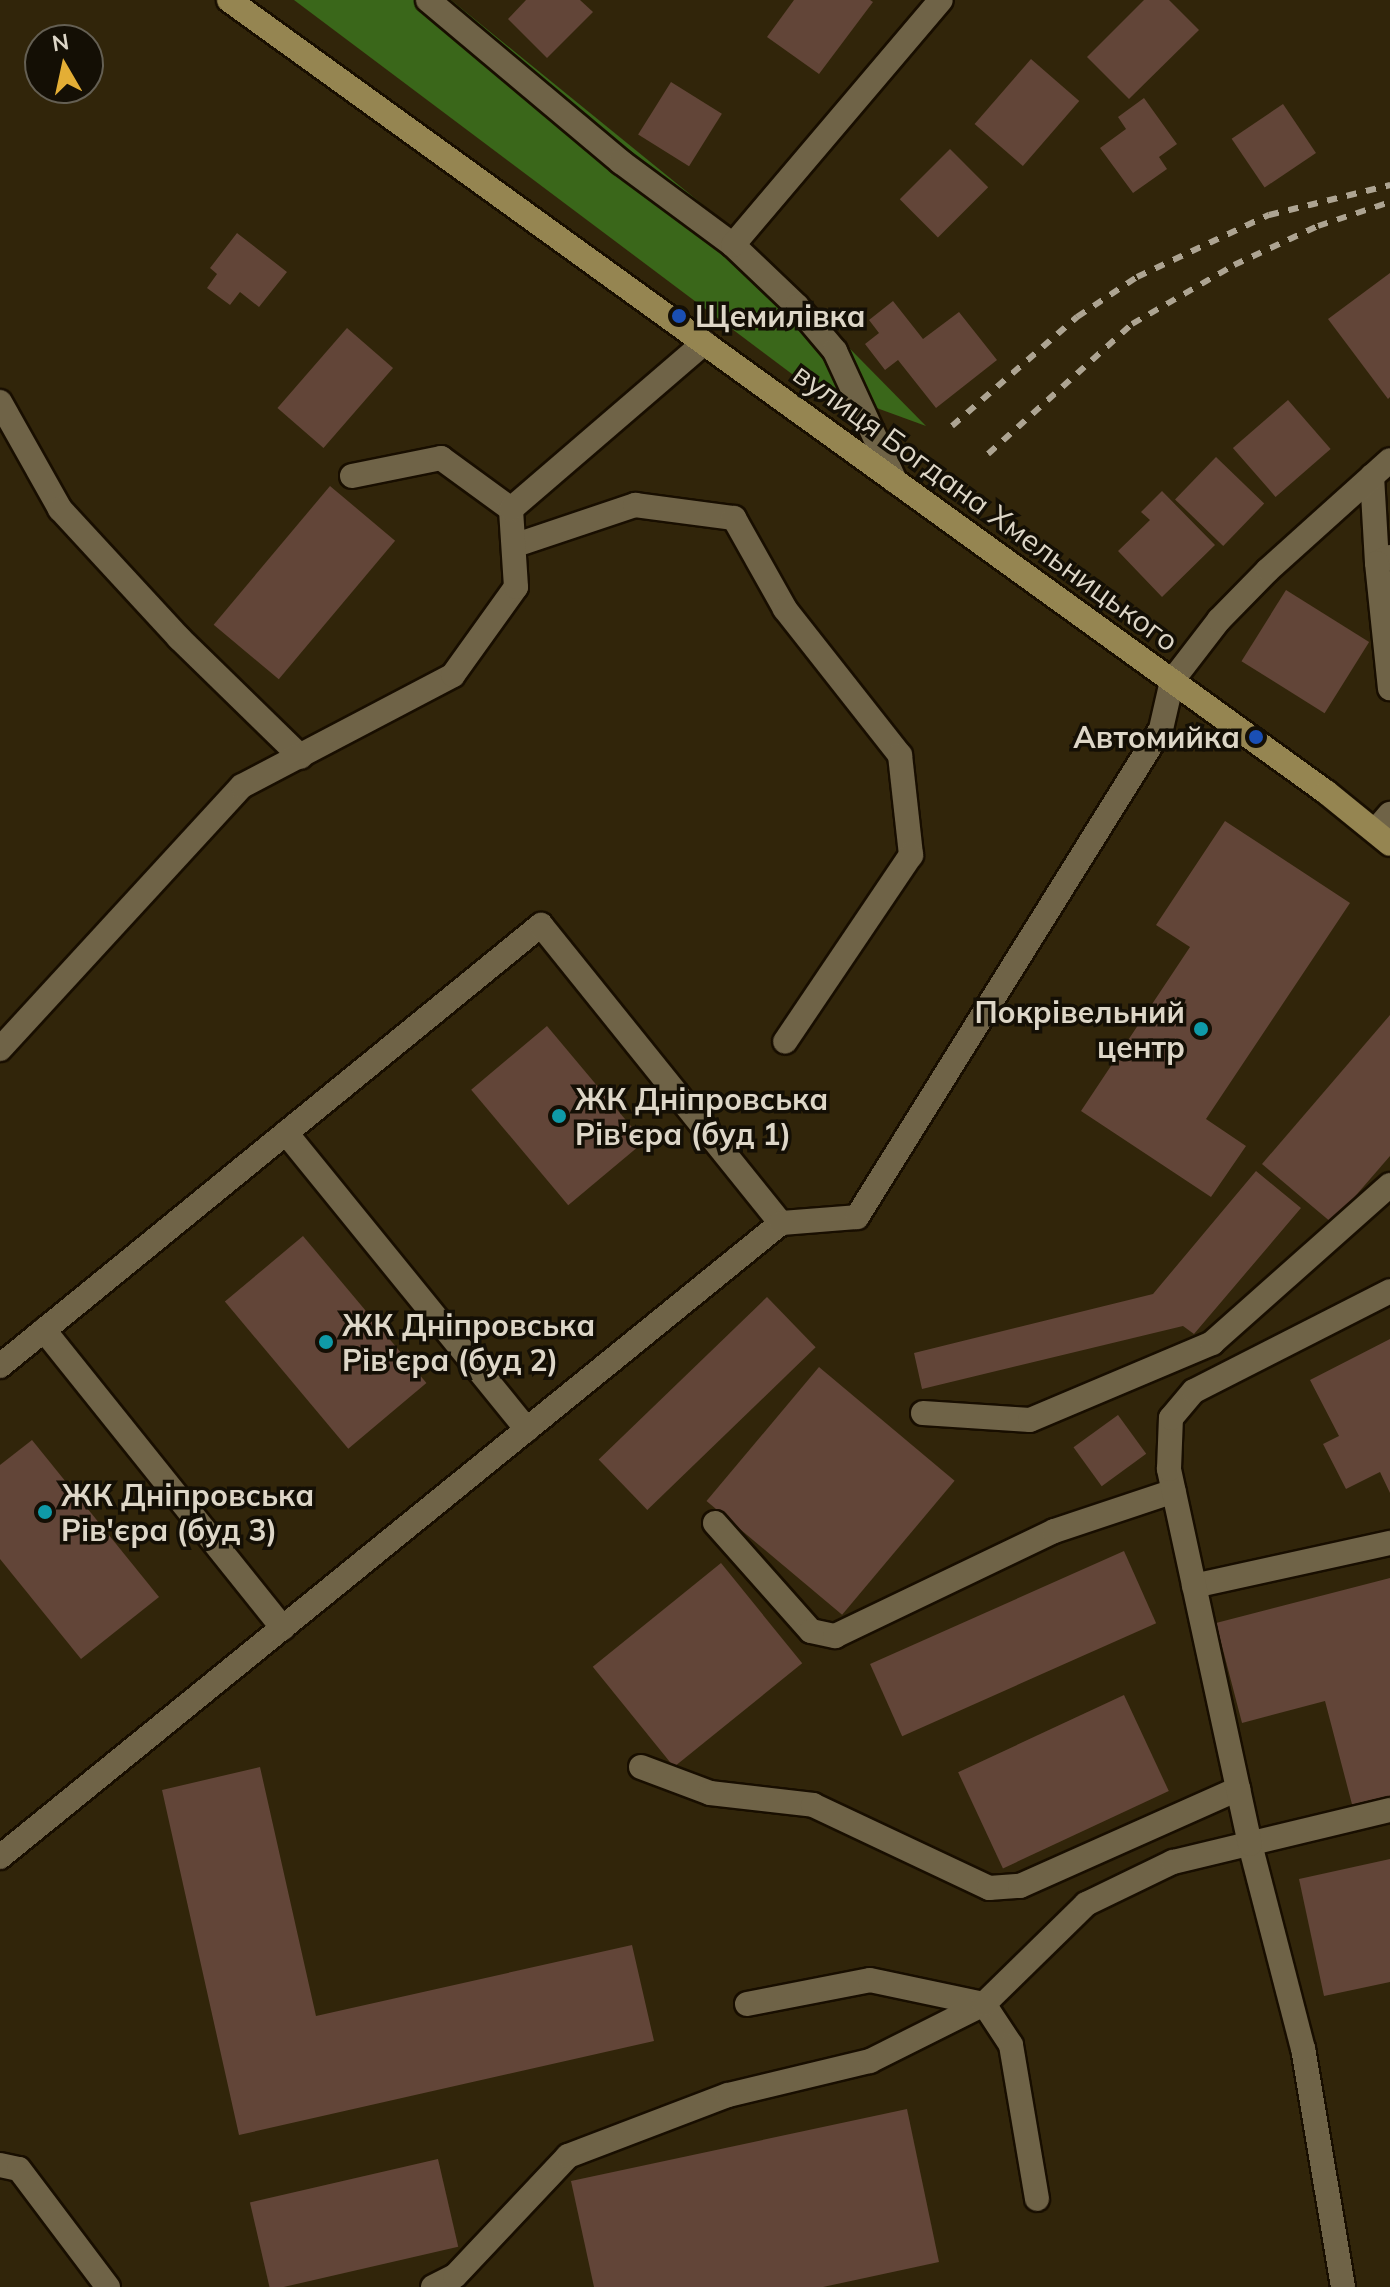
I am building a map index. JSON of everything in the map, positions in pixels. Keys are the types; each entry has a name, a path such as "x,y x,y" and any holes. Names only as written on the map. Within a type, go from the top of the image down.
{"main road":[{"name":"вулиця Богдана Хмельницького","path":"229,0 1172,681 1385,830"}],"street":[{"path":"733,245 941,0"},
{"path":"432,1 621,162 733,245 835,351 895,481"},
{"path":"511,509 704,343"},
{"path":"0,402 60,509 179,638 301,757"},
{"path":"0,1049 242,786 453,675 516,587 516,545 511,509 441,458 352,476"},
{"path":"1381,468 1390,688"},
{"path":"0,1857 781,1223 857,1217 1161,729 1172,681 1219,620 1381,468"},
{"path":"516,545 635,505 734,518 785,609 900,755 911,855 785,1042"},
{"path":"0,1366 541,925 781,1223"},
{"path":"286,1133 527,1430"},
{"path":"923,1413 1030,1420 1212,1343 1390,1185"},
{"path":"1343,2287 1303,2049 1250,1844 1174,1491 1171,1418 1194,1391 1390,1291"},
{"path":"44,1330 283,1628"},
{"path":"715,1523 811,1631 835,1636 1054,1531 1174,1491"},
{"path":"1194,1586 1390,1543"},
{"path":"641,1767 710,1793 813,1805 989,1888 1020,1886 1238,1789"},
{"path":"433,2287 455,2276 568,2156 728,2095 870,2061 984,2004 1086,1904 1173,1862 1390,1810"},
{"path":"747,2004 870,1980 984,2004 1011,2045 1037,2199"},
{"path":"0,2165 19,2169 108,2287"}],"green space":[{"path":"294,0 451,0 729,226 926,426 800,380"}],"building":[{"path":"526,0 580,0 593,12 547,58 508,19"},
{"path":"794,0 873,2 819,74 767,37"},
{"path":"1144,0 1169,0 1199,30 1129,99 1087,57"},
{"path":"1031,59 1079,101 1023,166 975,124"},
{"path":"671,82 722,114 689,166 638,135"},
{"path":"1144,98 1177,144 1159,157 1167,169 1133,193 1100,148 1126,129 1118,117"},
{"path":"1283,104 1316,153 1265,188 1232,139"},
{"path":"950,149 988,187 938,237 900,199"},
{"path":"237,233 287,272 259,307 240,292 230,305 207,288 217,274 210,268"},
{"path":"1390,273 1390,397 1388,399 1328,319"},
{"path":"893,301 923,339 959,312 997,360 936,408 898,360 885,370 865,344 879,333 869,320"},
{"path":"347,328 393,368 323,448 277,408"},
{"path":"1288,400 1331,449 1276,497 1233,448"},
{"path":"1216,457 1264,504 1223,546 1175,499"},
{"path":"330,486 395,541 279,679 214,625"},
{"path":"1162,491 1215,545 1162,597 1118,551 1150,520 1141,512"},
{"path":"1286,590 1369,642 1325,713 1241,661"},
{"name":"Покрівельний центр","path":"1225,821 1350,903 1206,1119 1246,1146 1211,1197 1081,1111 1190,947 1156,925"},
{"path":"1390,1015 1390,1156 1332,1223 1262,1164"},
{"name":"ЖК Дніпровська Рів'єра (буд 1)","path":"547,1026 644,1142 568,1205 471,1090"},
{"path":"1256,1171 1301,1208 1194,1334 1183,1326 922,1389 914,1353 1153,1294"},
{"name":"ЖК Дніпровська Рів'єра (буд 2)","path":"303,1236 426,1383 348,1449 225,1302"},
{"path":"767,1297 816,1347 647,1510 599,1460"},
{"path":"1390,1339 1390,1493 1380,1472 1346,1489 1323,1444 1339,1436 1310,1380"},
{"path":"819,1367 955,1481 842,1615 707,1501"},
{"path":"1118,1415 1146,1454 1102,1486 1074,1447"},
{"name":"ЖК Дніпровська Рів'єра (буд 3)","path":"32,1440 159,1597 81,1659 0,1559 0,1465"},
{"path":"1124,1551 1156,1623 902,1736 870,1664"},
{"path":"721,1563 802,1663 674,1767 593,1667"},
{"path":"1390,1578 1390,1803 1354,1812 1325,1701 1242,1723 1216,1623"},
{"path":"1124,1695 1169,1791 1003,1868 958,1772"},
{"path":"260,1767 316,2016 632,1945 654,2041 239,2135 162,1790"},
{"path":"1390,1859 1390,1982 1324,1996 1299,1879"},
{"path":"907,2109 939,2262 823,2287 594,2287 571,2181"},
{"path":"438,2159 458,2247 284,2287 269,2287 250,2202"}],"railway":[{"path":"952,426 1077,317 1137,277 1269,215 1390,185"},
{"path":"988,454 1132,324 1234,265 1318,226 1390,202"}],"place":[{"name":"Щемилівка","path":"679,316"},
{"name":"Автомийка","path":"1256,737"},
{"name":"Покрівельний центр","path":"1201,1029"},
{"name":"ЖК Дніпровська Рів'єра (буд 1)","path":"559,1116"},
{"name":"ЖК Дніпровська Рів'єра (буд 2)","path":"326,1342"},
{"name":"ЖК Дніпровська Рів'єра (буд 3)","path":"45,1512"}]}
